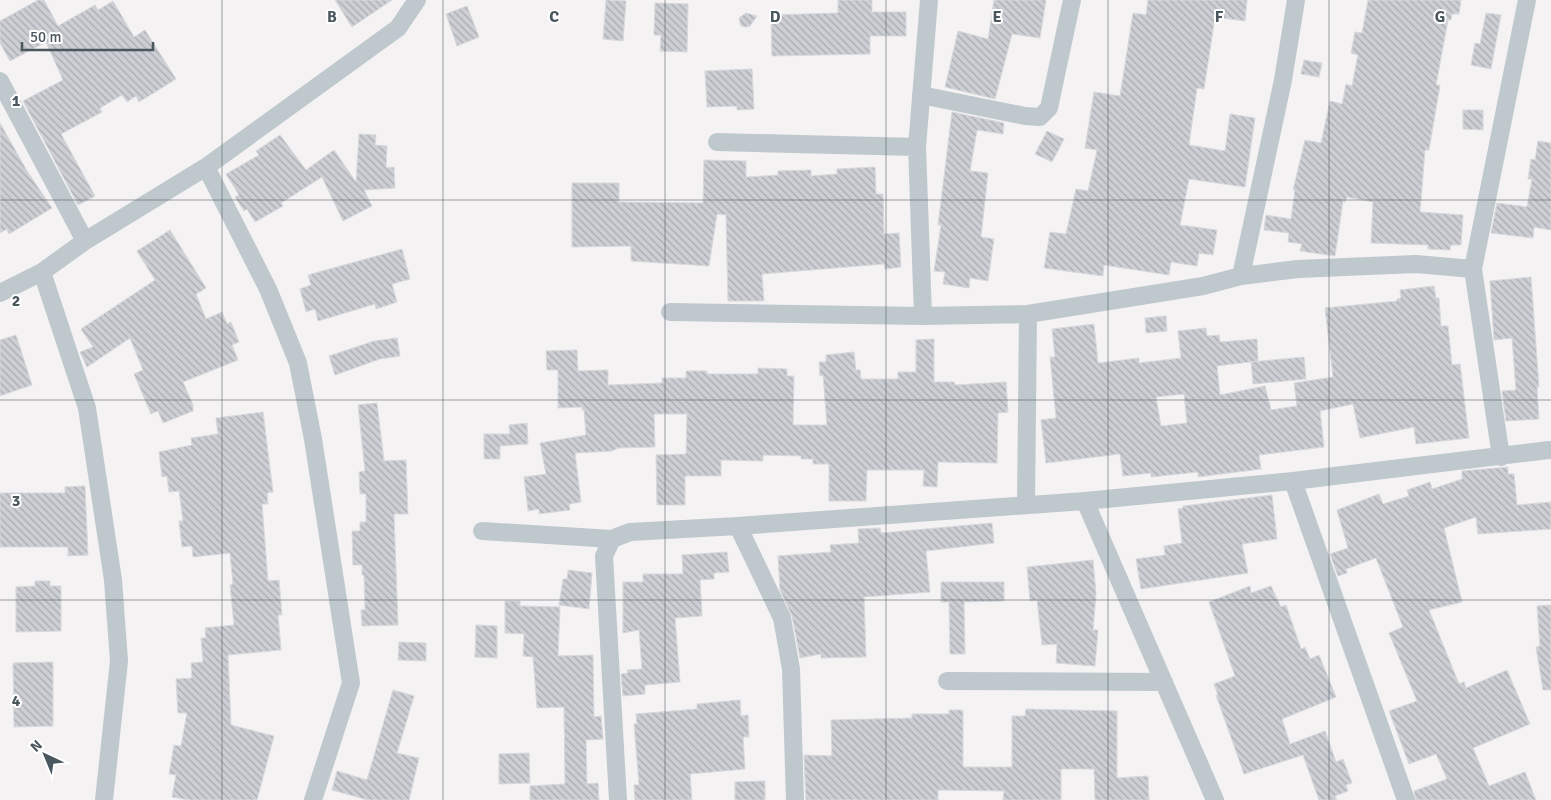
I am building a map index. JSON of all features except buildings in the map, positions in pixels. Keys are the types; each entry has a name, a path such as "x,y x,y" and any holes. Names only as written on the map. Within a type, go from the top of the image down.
{"street":[{"path":"0,293 42,272 85,241 206,167 398,28 417,0"},
{"path":"923,316 917,148 929,0"},
{"path":"921,95 1025,116 1040,117 1049,108 1072,0"},
{"path":"1241,276 1283,80 1296,0"},
{"path":"1501,457 1473,268 1527,0"},
{"path":"0,81 85,241"},
{"path":"717,142 917,148"},
{"path":"206,167 268,289 298,363 313,440 351,684 313,800"},
{"path":"670,312 923,316 1028,314 1203,286 1241,276 1298,269 1416,264 1473,268"},
{"path":"42,272 87,408 113,580 119,660 104,800"},
{"path":"1026,505 1028,314"},
{"path":"482,530 612,539 630,532 1084,501 1294,482 1549,450"},
{"path":"1294,482 1406,800"},
{"path":"1084,501 1216,800"},
{"path":"738,526 782,618 791,669 795,800"},
{"path":"612,539 604,556 618,800"},
{"path":"947,681 1164,682"}]}
